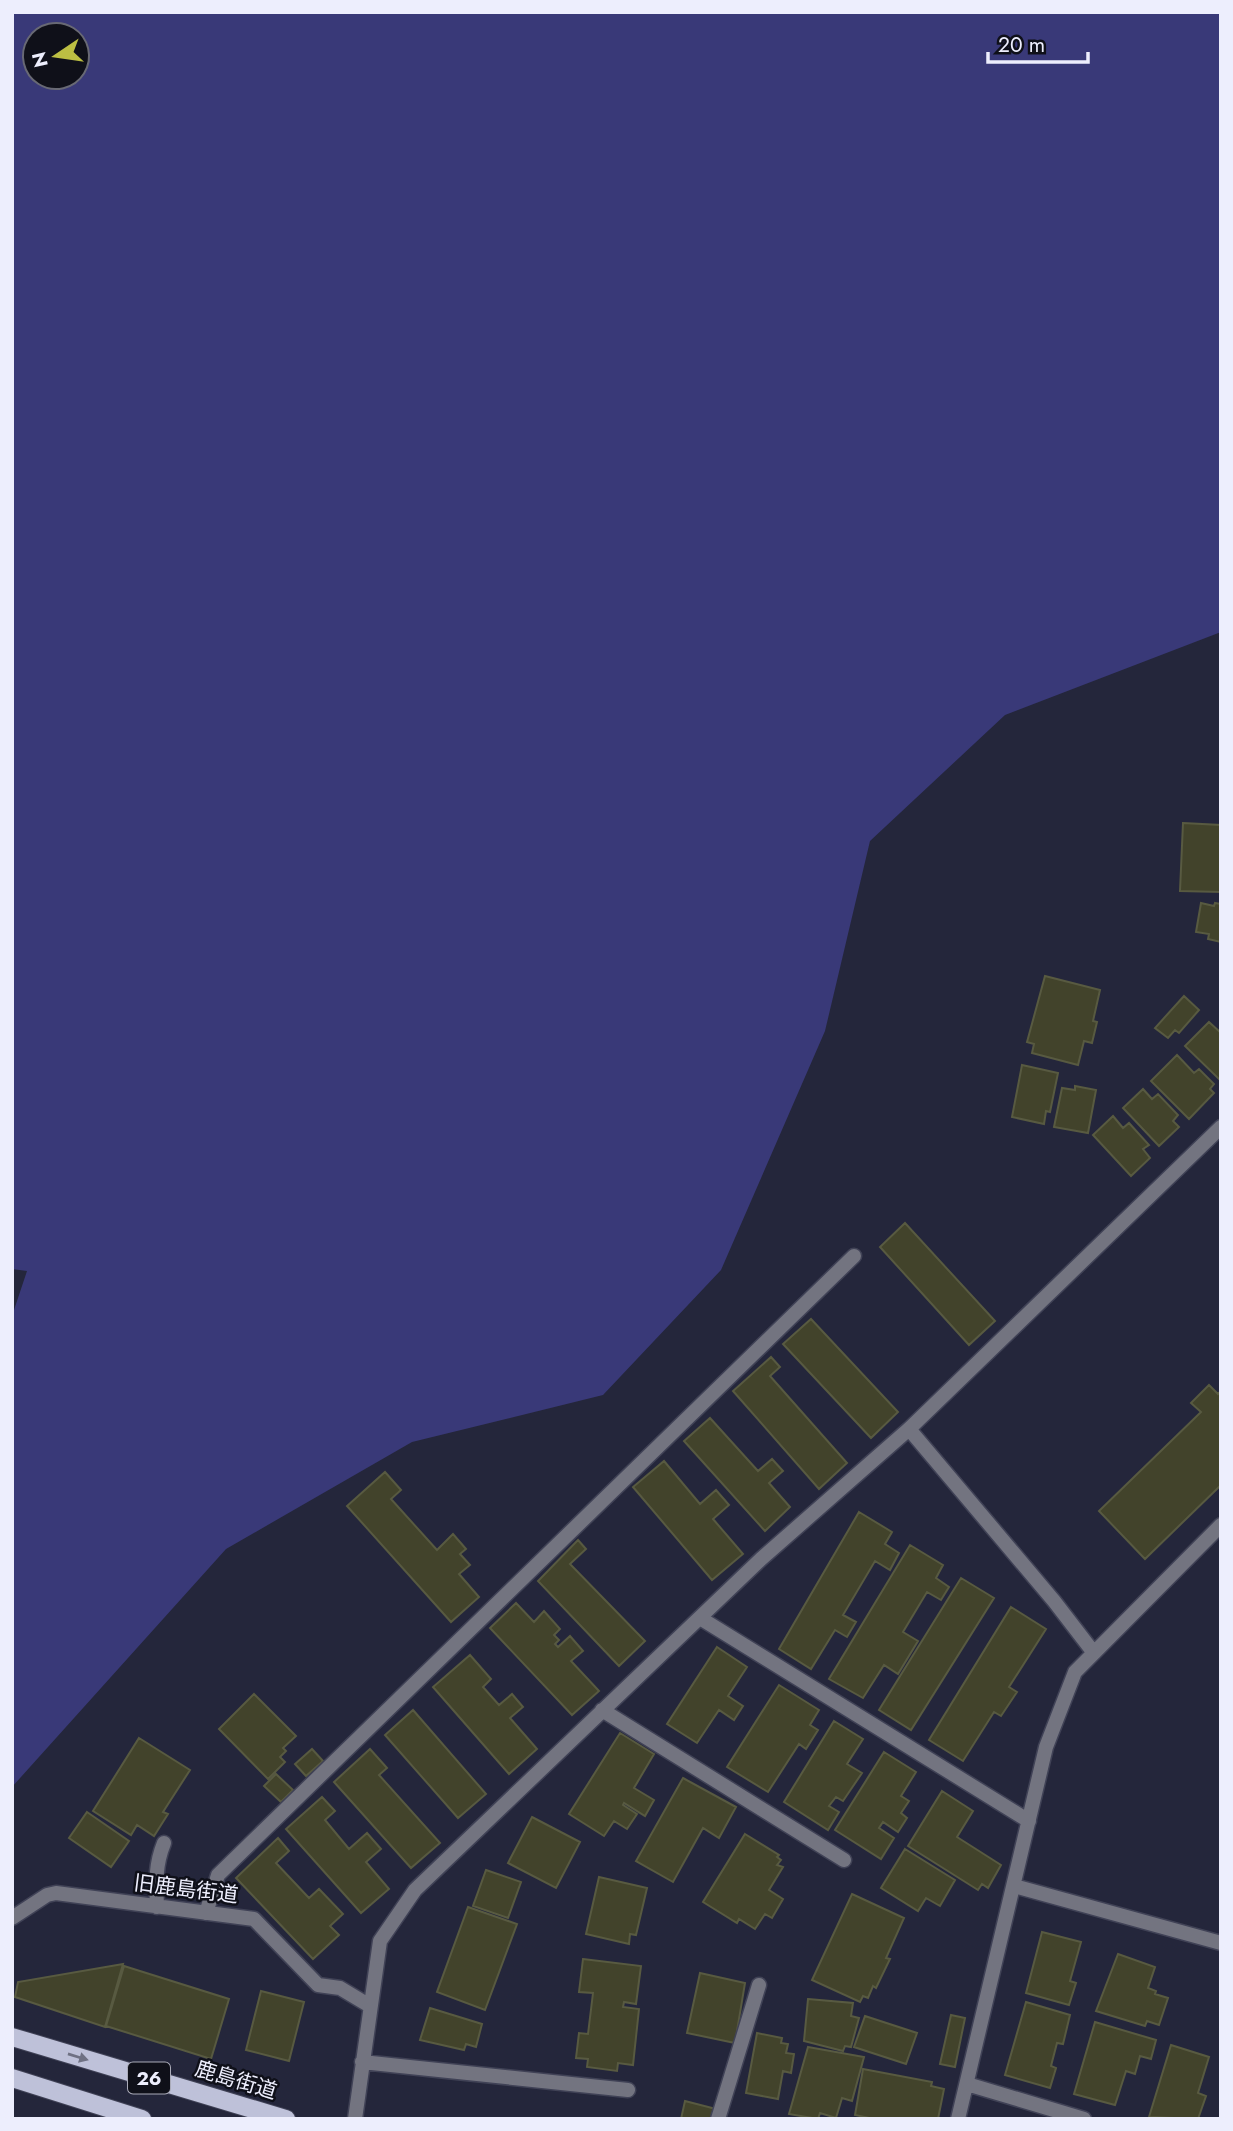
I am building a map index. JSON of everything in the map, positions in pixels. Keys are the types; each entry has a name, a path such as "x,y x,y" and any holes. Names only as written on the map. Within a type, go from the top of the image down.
{"main road":[{"name":"鹿島街道","path":"12,2037 286,2119"},
{"name":"26","path":"12,2078 142,2119"}],"street":[{"path":"355,2119 380,1941 415,1890 761,1559 909,1429 1221,1127"},
{"path":"206,1913 218,1875 855,1256"},
{"path":"909,1429 1054,1601 1094,1653"},
{"path":"958,2119 1046,1746 1075,1672 1221,1525"},
{"path":"700,1618 1029,1821"},
{"path":"602,1710 844,1860"},
{"path":"157,1907 155,1872 164,1843"},
{"path":"1014,1886 1221,1943"},
{"name":"旧鹿島街道","path":"12,1918 47,1895 56,1893 254,1919 318,1984 340,1988 370,2006"},
{"path":"718,2119 759,1986"},
{"path":"362,2062 628,2090"},
{"path":"967,2084 1084,2119"}],"shaded area":[{"path":"12,12 1221,12 1221,632 1005,715 870,841 825,1031 721,1270 603,1395 412,1442 226,1549 12,1787 12,1316 27,1271 12,1269"}],"building":[{"path":"1183,823 1221,825 1221,892 1180,891"},
{"path":"1201,903 1214,906 1215,903 1221,904 1221,942 1208,939 1209,934 1196,932"},
{"path":"1045,976 1100,990 1093,1021 1097,1022 1092,1043 1084,1041 1078,1065 1032,1053 1034,1044 1027,1042"},
{"path":"1184,996 1199,1010 1179,1033 1175,1030 1168,1038 1155,1028"},
{"path":"1209,1022 1221,1033 1221,1081 1185,1046"},
{"path":"1177,1055 1194,1073 1199,1069 1214,1084 1210,1089 1214,1093 1189,1119 1151,1081"},
{"path":"1022,1065 1058,1073 1050,1112 1046,1111 1044,1124 1012,1117"},
{"path":"1075,1086 1096,1090 1088,1133 1054,1127 1062,1088 1075,1090"},
{"path":"1143,1089 1152,1099 1158,1094 1178,1115 1173,1121 1179,1127 1159,1146 1123,1108"},
{"path":"1113,1116 1123,1128 1129,1123 1149,1145 1143,1149 1150,1158 1131,1176 1093,1135"},
{"path":"905,1223 995,1321 969,1345 880,1247"},
{"path":"811,1319 898,1412 871,1438 783,1344"},
{"path":"771,1357 780,1367 770,1376 847,1463 819,1489 733,1391"},
{"path":"1209,1385 1218,1394 1221,1391 1221,1485 1145,1559 1099,1511 1201,1412 1191,1403"},
{"path":"710,1418 758,1471 772,1459 783,1471 769,1483 790,1507 765,1531 684,1441"},
{"path":"664,1461 700,1504 716,1490 729,1505 713,1519 743,1554 712,1580 633,1487"},
{"path":"385,1472 401,1490 391,1499 437,1550 453,1534 466,1549 460,1554 470,1565 459,1574 479,1597 451,1622 347,1506"},
{"path":"859,1512 892,1532 885,1544 899,1553 890,1570 875,1561 843,1615 856,1622 847,1637 835,1630 811,1669 779,1649"},
{"path":"578,1540 586,1549 570,1564 645,1641 619,1666 538,1581"},
{"path":"910,1545 943,1565 936,1578 949,1587 941,1600 927,1592 903,1632 918,1641 898,1674 884,1665 863,1698 829,1679"},
{"path":"961,1578 994,1598 911,1730 879,1710"},
{"path":"516,1603 534,1622 544,1611 560,1629 554,1635 559,1640 555,1644 558,1647 570,1636 583,1651 571,1661 599,1691 572,1715 490,1628"},
{"path":"1011,1607 1046,1629 1009,1687 1017,1692 1001,1716 994,1712 963,1761 929,1740"},
{"path":"717,1647 747,1667 728,1696 743,1706 734,1720 719,1710 697,1743 667,1724"},
{"path":"470,1655 491,1679 483,1687 499,1705 512,1694 523,1707 510,1718 537,1749 509,1774 433,1687"},
{"path":"779,1685 819,1710 810,1725 818,1730 806,1749 799,1744 768,1792 727,1767"},
{"path":"254,1694 296,1736 283,1748 286,1751 280,1757 285,1762 268,1779 219,1729"},
{"path":"413,1710 486,1794 458,1818 385,1735"},
{"path":"834,1721 863,1739 847,1764 862,1773 843,1801 836,1797 829,1806 839,1812 828,1830 784,1802"},
{"path":"620,1733 654,1754 634,1788 654,1800 645,1816 624,1803 623,1805 637,1814 627,1829 614,1821 604,1836 569,1814"},
{"path":"139,1738 190,1770 163,1812 168,1814 154,1836 137,1825 131,1835 93,1811"},
{"path":"312,1749 323,1761 306,1776 295,1764"},
{"path":"370,1749 387,1768 379,1775 440,1843 411,1868 334,1782"},
{"path":"884,1752 916,1772 901,1796 909,1801 901,1813 907,1818 898,1832 883,1822 879,1828 894,1838 881,1859 835,1830"},
{"path":"276,1774 293,1790 281,1802 264,1786"},
{"path":"683,1778 736,1807 719,1838 703,1828 673,1882 636,1861"},
{"path":"942,1791 973,1811 957,1837 1001,1865 988,1888 982,1884 978,1890 908,1846"},
{"path":"322,1797 335,1811 325,1820 349,1849 367,1833 381,1849 366,1862 389,1889 361,1913 286,1829"},
{"path":"87,1812 129,1841 111,1867 69,1838"},
{"path":"532,1817 580,1842 556,1888 508,1863"},
{"path":"745,1834 779,1855 777,1857 781,1860 777,1865 783,1867 769,1890 783,1899 772,1918 765,1914 755,1929 739,1919 737,1923 703,1902"},
{"path":"278,1838 289,1851 276,1863 309,1898 319,1889 343,1914 330,1926 339,1935 313,1959 236,1878"},
{"path":"905,1849 955,1880 940,1906 926,1898 918,1911 881,1888"},
{"path":"486,1870 521,1882 508,1918 473,1906"},
{"path":"599,1877 647,1888 636,1935 630,1934 629,1944 586,1934"},
{"path":"852,1894 904,1918 886,1958 890,1959 876,1988 873,1986 868,1998 863,1996 860,2002 812,1980"},
{"path":"468,1907 517,1924 485,2010 437,1992"},
{"path":"1042,1932 1081,1942 1070,1981 1076,1983 1069,2005 1026,1993"},
{"path":"1118,1954 1155,1967 1148,1988 1156,1991 1155,1994 1168,1998 1159,2025 1147,2021 1145,2026 1096,2011"},
{"path":"583,1959 641,1966 636,2004 624,2002 623,2007 639,2009 633,2065 618,2063 617,2071 587,2067 588,2059 576,2058 579,2033 588,2034 593,1993 579,1992"},
{"path":"123,1964 105,2027 15,1997 18,1982"},
{"path":"124,1966 229,1999 211,2059 106,2026"},
{"path":"700,1973 745,1983 735,2043 687,2033"},
{"path":"261,1991 304,2002 289,2061 246,2050"},
{"path":"808,1999 853,2003 851,2016 859,2018 851,2047 845,2046 843,2051 804,2041"},
{"path":"1026,2002 1070,2015 1063,2044 1057,2043 1051,2066 1056,2068 1050,2088 1005,2075"},
{"path":"430,2008 482,2024 476,2047 466,2044 464,2050 420,2040"},
{"path":"951,2015 965,2018 955,2067 940,2064"},
{"path":"865,2016 917,2033 906,2064 854,2047"},
{"path":"1095,2022 1156,2040 1151,2059 1140,2056 1135,2074 1126,2071 1115,2105 1074,2094"},
{"path":"757,2033 782,2038 781,2043 788,2044 786,2053 794,2054 791,2073 783,2071 778,2099 746,2093"},
{"path":"1171,2045 1209,2057 1198,2093 1206,2096 1198,2119 1149,2117"},
{"path":"808,2047 864,2057 852,2101 842,2098 836,2118 820,2113 818,2119 789,2114"},
{"path":"863,2069 932,2082 931,2086 944,2089 938,2119 874,2119 855,2115"},
{"path":"685,2101 716,2109 714,2119 681,2119"}]}
